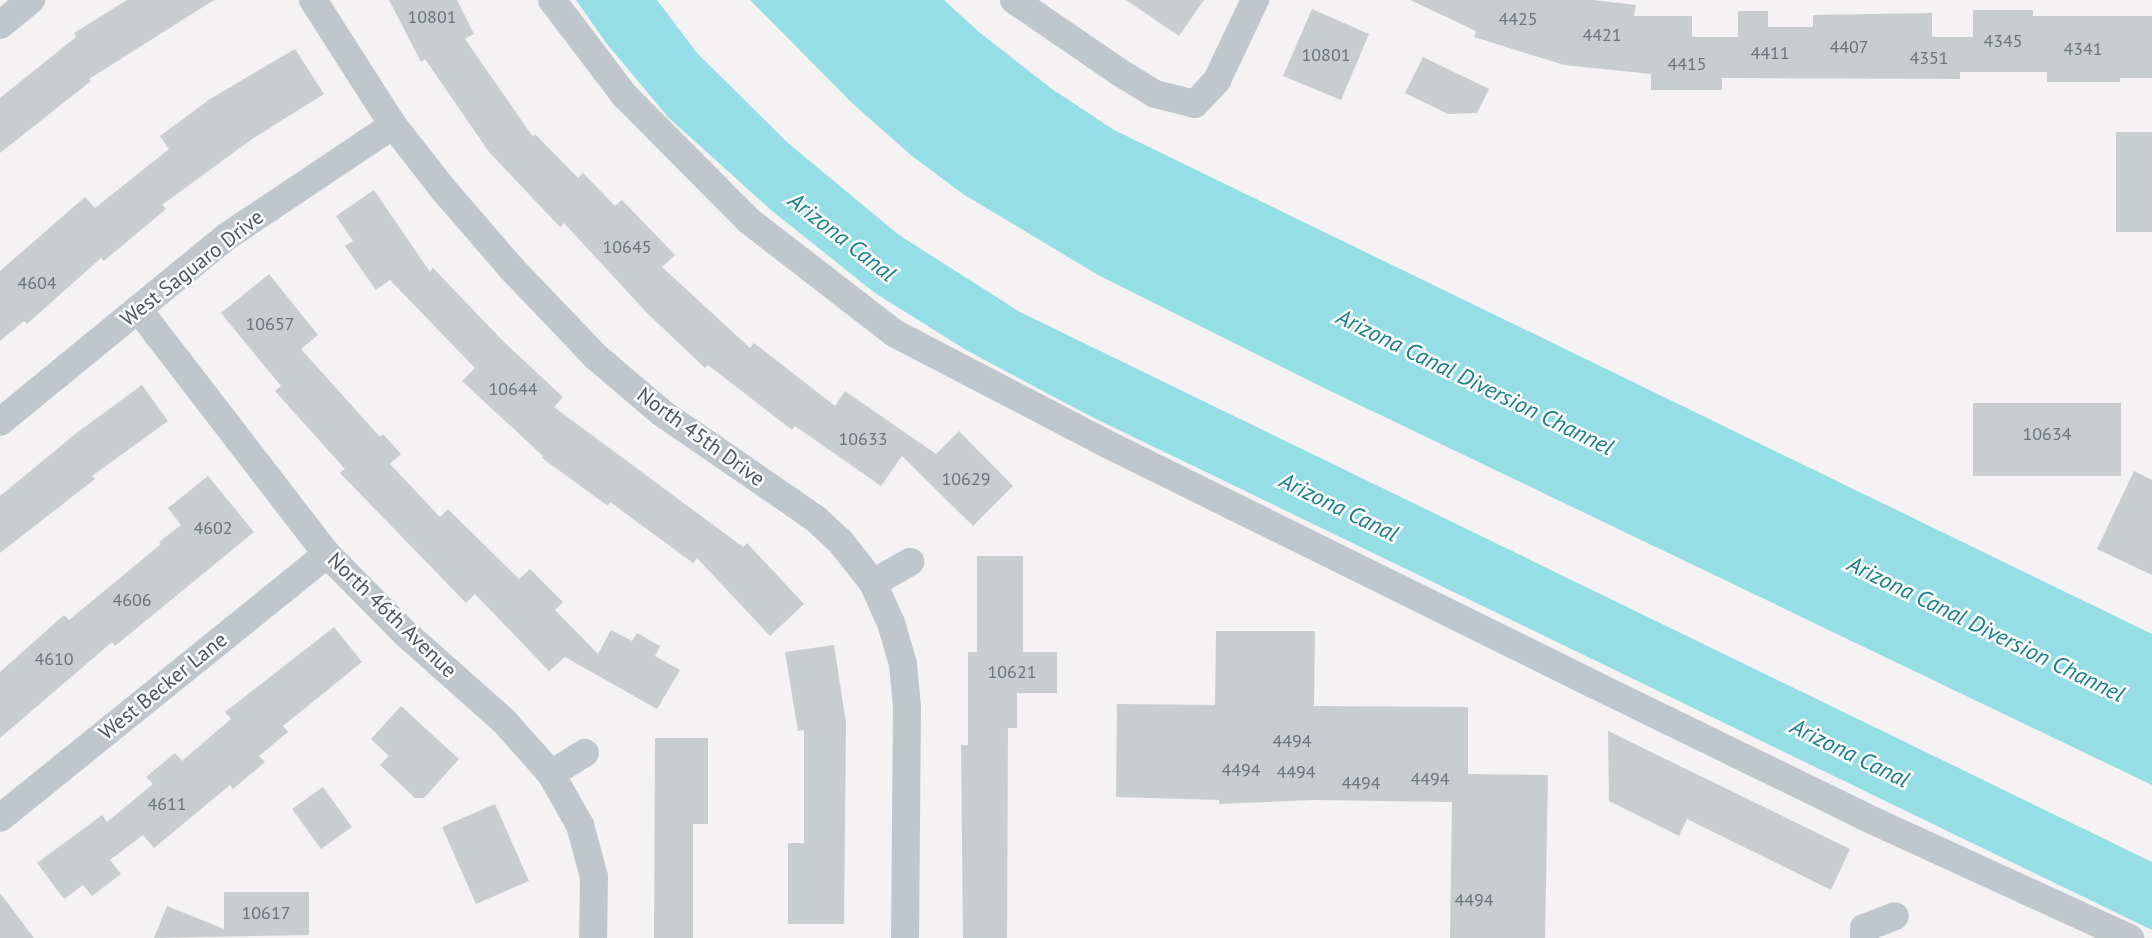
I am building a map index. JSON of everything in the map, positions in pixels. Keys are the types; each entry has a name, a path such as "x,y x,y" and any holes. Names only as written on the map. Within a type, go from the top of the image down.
{"street":[{"path":"0,25 31,0"},
{"name":"North 45th Drive","path":"313,0 393,125 512,269 595,356 662,413 816,519 840,541 873,583 891,623 903,664 907,707 905,938"},
{"path":"552,0 625,96 748,220 894,333 1094,438 1595,685 1863,816 2130,938"},
{"path":"1014,0 1119,72 1155,93 1195,104 1217,80 1255,0"},
{"name":"West Saguaro Drive","path":"0,422 226,237 393,125"},
{"name":"North 46th Avenue","path":"138,309 327,554 406,634 504,721 551,774 580,825 594,877 593,938"},
{"name":"West Becker Lane","path":"0,818 327,554"},
{"path":"873,583 911,562"},
{"path":"551,774 585,753"},
{"path":"1864,938 1864,928 1895,916"}],"water":[{"name":"Arizona Canal","path":"576,0 657,0 697,53 788,143 899,235 1020,312 2152,862 2152,930 1088,415 966,350 875,293 771,210 668,117 607,44"},
{"name":"Arizona Canal Diversion Channel","path":"750,0 944,0 979,32 1052,89 1114,130 2152,634 2152,785 1322,387 1098,275 963,194 912,156 852,103"}],"building":[{"path":"127,0 214,0 89,79 91,81 0,153 0,98 76,37 74,33"},
{"path":"389,0 457,0 474,34 465,39 533,137 535,134 578,178 583,173 615,206 622,200 675,255 662,267 750,348 754,343 835,406 845,391 936,454 959,431 1013,486 973,526 902,456 881,486 795,426 792,430 708,365 705,368 647,313 564,223 560,227 489,152 425,59 421,62"},
{"path":"1126,0 1204,0 1179,36"},
{"path":"1410,0 1593,0 1636,5 1634,16 1692,16 1692,37 1738,37 1738,11 1768,11 1768,27 1813,27 1813,15 1932,13 1932,37 1973,37 1973,10 2033,10 2033,16 2152,16 2152,78 2120,78 2120,82 2047,82 2047,72 1960,72 1960,79 1722,78 1722,90 1651,90 1651,74 1564,65 1474,37 1476,31"},
{"path":"1312,9 1369,34 1341,100 1283,76"},
{"path":"295,49 324,94 252,139 162,205 166,209 104,261 101,258 27,324 24,321 0,341 0,271 85,197 95,208 169,149 160,136 210,99"},
{"path":"1423,57 1489,89 1477,113 1448,114 1405,93"},
{"path":"2116,132 2152,132 2152,232 2116,232"},
{"path":"374,190 430,272 433,268 504,342 563,397 554,407 743,547 747,543 804,604 770,636 697,558 693,563 610,502 608,506 542,458 543,456 462,381 475,368 390,280 376,290 345,246 353,241 336,216"},
{"path":"269,274 318,335 301,349 380,437 383,434 401,454 390,464 440,517 448,509 519,579 530,569 563,602 555,610 598,654 611,630 632,641 637,633 660,646 655,656 680,670 657,709 565,657 549,671 475,594 466,603 340,473 345,469 275,391 281,386 221,313"},
{"path":"142,385 168,421 92,476 95,479 0,553 0,496 74,435"},
{"path":"1973,403 2121,403 2121,476 1973,476"},
{"path":"2134,471 2152,480 2152,575 2097,549"},
{"path":"208,476 254,532 115,646 112,642 0,738 0,672 64,615 69,620 161,544 159,542 181,525 168,508"},
{"path":"977,556 1023,556 1023,652 1057,652 1057,693 1017,693 1017,728 1008,728 1007,938 963,938 961,745 968,745 968,652 977,652"},
{"path":"334,627 362,662 283,726 288,732 259,756 265,762 233,789 230,785 154,848 143,835 110,860 121,874 92,896 83,885 64,899 37,863 102,815 107,822 153,784 146,777 175,753 182,761 231,719 225,712"},
{"path":"1216,631 1315,631 1314,706 1468,707 1468,774 1548,775 1545,938 1450,938 1452,802 1314,800 1219,804 1219,800 1116,797 1117,704 1215,705"},
{"path":"834,645 846,723 844,924 788,924 788,843 804,843 804,730 798,731 785,652"},
{"path":"401,706 459,759 424,798 415,798 380,765 389,756 371,739"},
{"path":"1608,731 1850,849 1831,890 1687,819 1679,836 1609,801"},
{"path":"655,738 708,738 708,824 693,824 693,938 654,938"},
{"path":"323,787 352,827 321,849 292,809"},
{"path":"495,804 529,881 476,904 442,827"},
{"path":"224,892 309,892 309,935 154,938 167,906 224,929"},
{"path":"0,893 34,938 0,938"}]}
